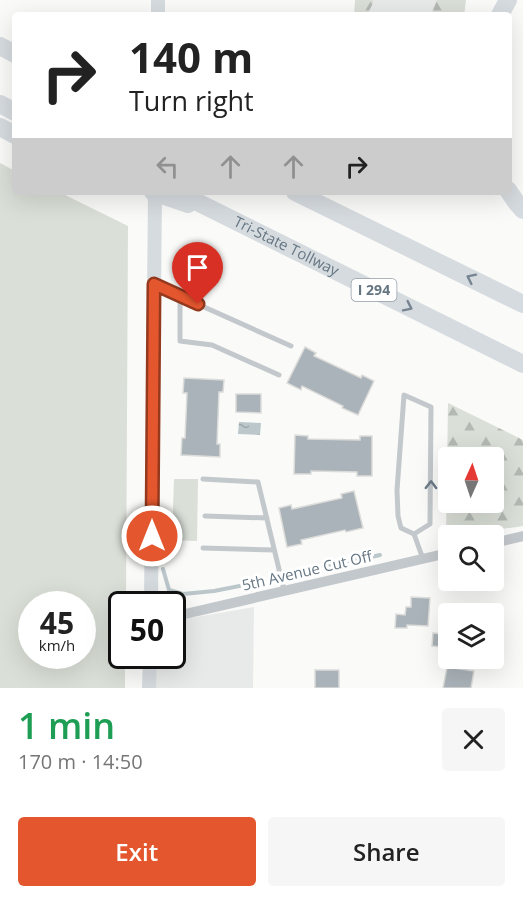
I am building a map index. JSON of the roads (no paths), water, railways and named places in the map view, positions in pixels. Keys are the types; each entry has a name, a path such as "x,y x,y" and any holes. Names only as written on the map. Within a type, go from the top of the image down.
{"highway":[{"path":"163,195 224,215"},
{"name":"Tri-State Tollway","path":"183,195 523,364"},
{"path":"302,195 523,304"},
{"path":"511,195 523,210"}],"main road":[{"path":"151,591 154,195"},
{"path":"149,688 150,669"}],"street":[{"path":"504,541 523,536"},
{"name":"5th Avenue Cut Off","path":"186,614 438,555"}],"lane":[{"path":"154,284 291,346"},
{"path":"180,296 180,341 212,345 279,375"},
{"path":"414,534 430,524 431,407 404,395 397,490 398,516 401,528 414,534 423,559"},
{"path":"203,479 258,482 284,592"},
{"path":"205,516 267,518"},
{"path":"203,548 274,550"}],"water":[{"path":"239,422 261,423 260,435 238,434"}],"waterway":[{"path":"288,573 313,570 380,555"},
{"path":"163,569 169,590 183,594 214,591 260,582"}]}
